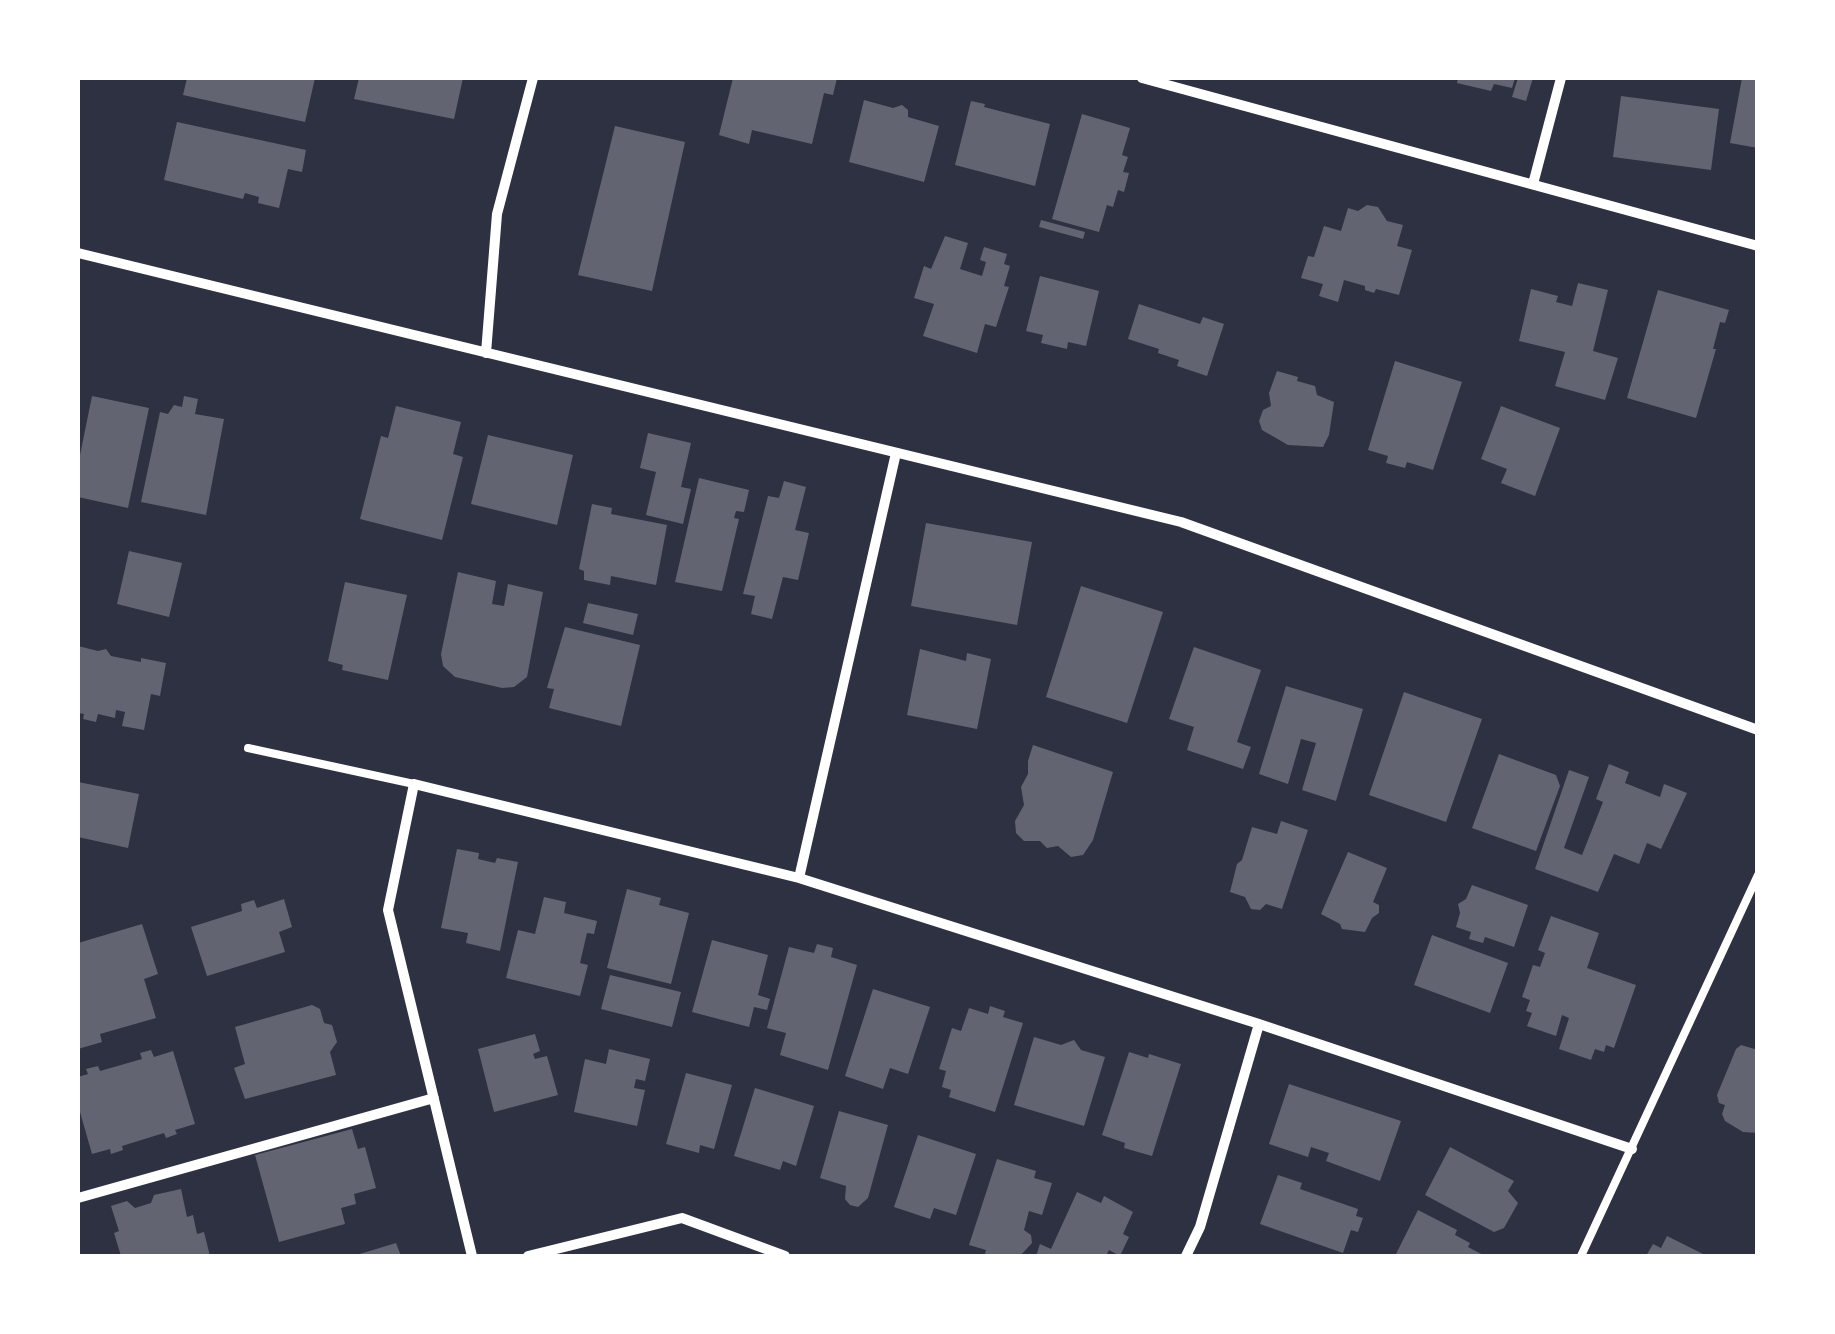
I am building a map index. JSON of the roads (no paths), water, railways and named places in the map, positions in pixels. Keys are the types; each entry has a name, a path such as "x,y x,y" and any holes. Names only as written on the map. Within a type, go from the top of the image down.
{"street":[{"path":"486,353 498,214 533,78"},
{"path":"1142,78 1758,246"},
{"path":"1533,184 1561,78"},
{"path":"78,253 1181,522 1758,730"},
{"path":"799,878 896,453"},
{"path":"472,1256 388,910 414,784 799,878 1259,1024 1632,1149"},
{"path":"1186,1256 1200,1227 1259,1024"},
{"path":"78,1198 434,1098"},
{"path":"528,1256 682,1218 785,1256"}],"lane":[{"path":"248,748 414,784"},
{"path":"1581,1256 1758,875"}]}
